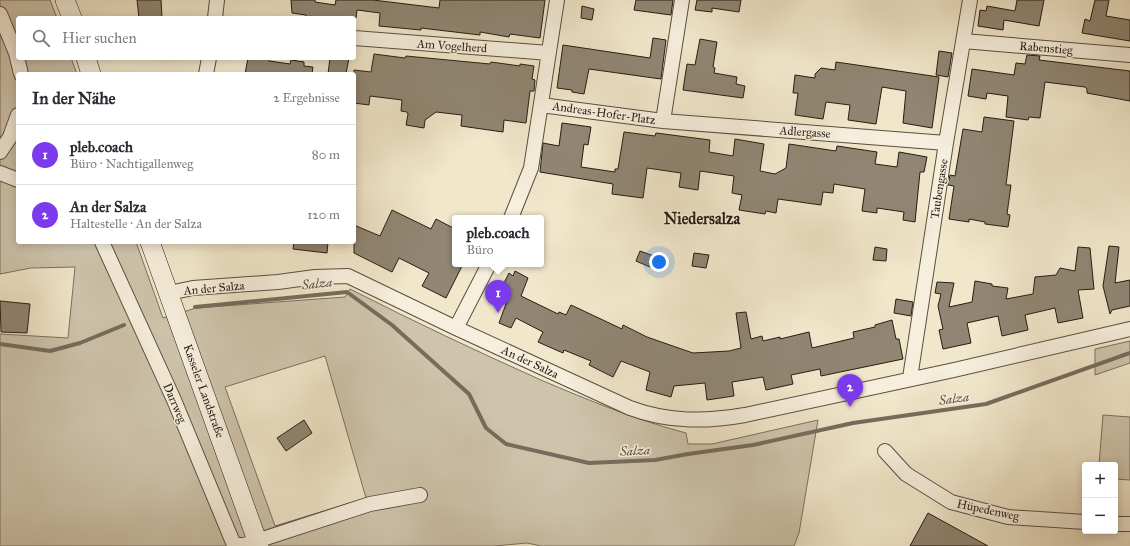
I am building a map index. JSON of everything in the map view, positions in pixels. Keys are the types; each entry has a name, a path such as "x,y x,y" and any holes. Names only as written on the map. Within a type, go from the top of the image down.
{"main road":[{"path":"65,0 71,16"},
{"path":"87,60 90,72"},
{"name":"Kasseler Landstraße","path":"151,244 258,543"}],"street":[{"path":"215,16 218,0"},
{"path":"512,215 531,168 557,0"},
{"name":"Andreas-Hofer-Platz","path":"541,105 664,121 682,0"},
{"name":"Taubengasse","path":"910,378 946,143 970,0"},
{"path":"0,14 16,53"},
{"name":"Am Vogelherd","path":"356,38 549,53"},
{"name":"Rabenstieg","path":"963,41 1130,55"},
{"path":"18,60 21,72"},
{"path":"206,72 209,60"},
{"path":"0,152 10,137 16,120"},
{"name":"Adlergasse","path":"664,121 946,143"},
{"path":"0,173 16,179"},
{"name":"Darrweg","path":"103,244 174,400 234,545 258,543"},
{"path":"456,328 487,267"},
{"name":"An der Salza","path":"169,293 193,288 278,282 315,277 348,276 456,328 630,408 649,415 669,418 717,420 1130,329"},
{"name":"Hüpedenweg","path":"884,451 906,474 951,502 1008,518 1082,522"},
{"path":"258,543 370,504 420,495"},
{"path":"1118,524 1130,524"}],"shaded area":[{"path":"0,0 50,0 56,16 16,16 16,60 72,60 76,72 16,72 16,244 137,244 163,318 196,308 345,297 350,289 445,336 541,380 631,416 686,433 688,444 712,444 818,420 799,533 794,546 541,546 527,543 494,546 0,546 0,334 68,338 75,267 31,268 0,274","holes":["325,356 366,498 275,526 225,387"]},
{"path":"1130,341 1130,363 1095,375 1095,349"},
{"path":"1103,415 1130,417 1130,480 1118,479 1118,462 1099,462"}],"building":[{"path":"137,0 161,0 162,16 139,16"},
{"path":"291,0 315,0 315,2 335,5 336,0 373,0 439,8 440,0 545,0 540,38 510,34 509,37 480,32 480,35 421,28 421,30 379,26 380,13 357,10 356,18 356,16 306,16 292,13"},
{"path":"636,0 673,0 671,15 634,10"},
{"path":"697,0 741,0 739,12 712,8 712,12 695,10"},
{"path":"1017,0 1044,0 1039,26 1004,20 1003,30 978,26 980,10 986,11 987,6 1015,11"},
{"path":"1095,0 1109,0 1106,16 1130,20 1130,41 1082,33 1085,19 1090,21"},
{"path":"582,6 594,9 592,20 581,18"},
{"path":"653,38 666,40 661,79 589,69 584,94 572,92 572,90 557,88 563,45 650,58"},
{"path":"700,39 717,42 713,67 715,68 714,73 737,77 736,84 745,86 743,98 683,90 687,64 695,65"},
{"path":"939,51 952,53 948,77 936,75"},
{"path":"374,54 405,58 406,56 490,64 491,62 520,66 520,64 534,66 532,79 535,80 534,91 530,91 526,123 504,120 503,132 461,126 462,115 436,112 425,120 424,128 406,125 408,114 407,112 401,111 402,100 370,96 369,105 356,103 356,72 354,72 354,70 371,72"},
{"path":"1027,55 1040,56 1039,60 1130,71 1130,101 1087,93 1087,89 1085,87 1045,82 1040,118 1029,117 1028,120 1006,117 1008,96 987,93 986,99 968,96 972,69 1014,75 1016,63 1025,64"},
{"path":"248,60 269,60 290,64 291,60 304,62 304,66 313,67 312,72 245,72"},
{"path":"330,60 349,60 346,72 328,72"},
{"path":"836,62 939,77 932,128 903,123 906,91 882,87 876,124 848,120 850,105 826,102 823,119 795,115 798,93 793,93 795,75 815,78 815,74 821,68 835,70"},
{"path":"984,117 1014,121 1006,185 1011,185 1007,214 1010,215 1008,227 985,224 985,222 969,219 969,222 949,219 954,186 948,185 950,175 955,176 963,129 982,132"},
{"path":"562,123 591,127 588,145 584,144 581,167 615,172 615,169 618,169 624,132 655,136 656,133 710,140 709,152 733,156 735,139 764,144 760,171 775,174 786,168 789,144 836,151 837,146 877,152 875,164 897,167 899,152 927,157 924,172 920,172 915,222 903,220 904,212 877,208 877,213 862,211 865,189 834,184 833,193 823,192 821,205 778,199 776,213 766,211 765,214 739,210 742,195 732,193 734,176 700,171 698,190 679,187 681,173 647,168 643,198 612,194 613,184 540,172 543,143 559,146"},
{"path":"392,210 431,229 436,219 452,227 452,267 462,267 446,298 422,286 429,273 399,258 392,272 354,253 354,244 356,244 356,226 380,236"},
{"path":"294,244 328,244 327,253 293,249"},
{"path":"1109,246 1119,247 1115,283 1130,280 1130,306 1112,310 1110,314 1103,286"},
{"path":"875,247 887,249 886,261 873,260"},
{"path":"1078,247 1090,248 1094,289 1078,290 1083,318 1058,323 1055,308 1025,315 1028,330 1002,336 998,316 967,323 971,343 943,349 939,330 943,329 938,306 941,294 935,293 937,282 954,283 949,307 972,302 975,281 992,284 992,286 1008,288 1006,299 1033,294 1035,277 1056,275 1060,268 1075,271"},
{"path":"640,251 654,256 650,267 636,261"},
{"path":"694,253 709,255 706,268 692,266"},
{"path":"515,271 528,278 521,296 558,314 559,312 566,315 571,305 622,329 623,325 647,337 693,353 729,351 741,348 736,313 746,312 751,339 762,336 763,341 780,337 780,339 809,332 812,348 854,338 853,332 875,327 875,325 892,320 896,339 899,339 903,359 821,376 820,369 791,375 793,384 766,390 763,377 732,382 734,396 707,400 705,383 674,386 671,397 646,390 650,372 621,361 613,377 589,365 591,361 564,350 563,353 538,342 543,332 516,318 511,328 499,323 509,296 500,291 509,273 513,276"},
{"path":"896,299 913,302 911,316 894,313"},
{"path":"0,301 30,304 27,333 1,332"},
{"path":"304,420 312,433 286,451 277,438"},
{"path":"928,513 988,546 910,546"}],"waterway":[{"name":"Salza","path":"195,307 347,292 392,325 469,394 486,428 506,444 589,463 655,460 753,445 853,423 986,404 1130,353"},
{"name":"Salza","path":"0,344 50,351 80,343 124,325"}],"place":[{"name":"pleb.coach","path":"498,313"},
{"name":"An der Salza","path":"850,407"}],"district":[{"name":"Niedersalza","path":"702,218"}]}
